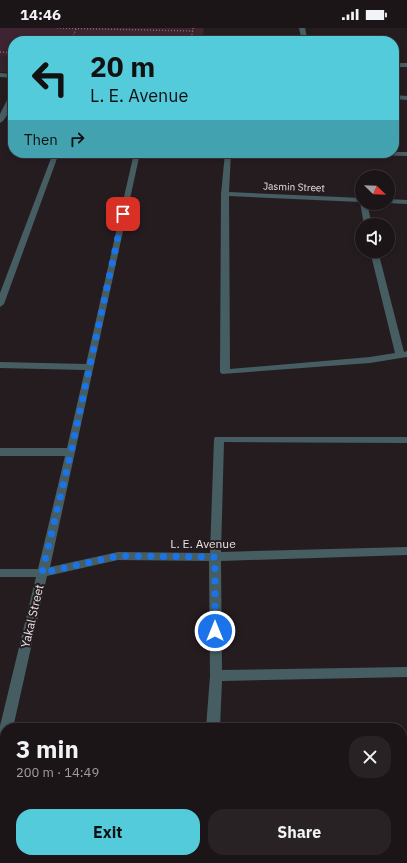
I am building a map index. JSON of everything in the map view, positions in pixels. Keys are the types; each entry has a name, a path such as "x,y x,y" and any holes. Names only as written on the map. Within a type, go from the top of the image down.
{"street":[{"path":"0,121 8,104"},
{"path":"0,304 54,158"},
{"name":"Yakal Street","path":"7,723 71,452 136,158"},
{"path":"228,158 225,194 225,372 370,360 404,355 376,258"},
{"name":"Jasmin Street","path":"225,194 355,201"},
{"path":"395,201 407,202"},
{"path":"0,365 90,367"},
{"path":"213,723 216,676 215,557 219,439 407,440"},
{"path":"0,452 71,452"},
{"name":"L. E. Avenue","path":"0,573 42,573 118,556 215,557 407,552"},
{"path":"216,676 407,672"}],"path":[{"path":"57,28 193,31"},
{"path":"192,36 193,28"}],"shaded area":[{"path":"0,28 204,28 203,36 8,36 8,57 0,56"},
{"path":"0,56 8,57 8,73 0,72"}],"route":[{"path":"123,214 71,452 42,573 118,556 215,557 215,631"}]}
